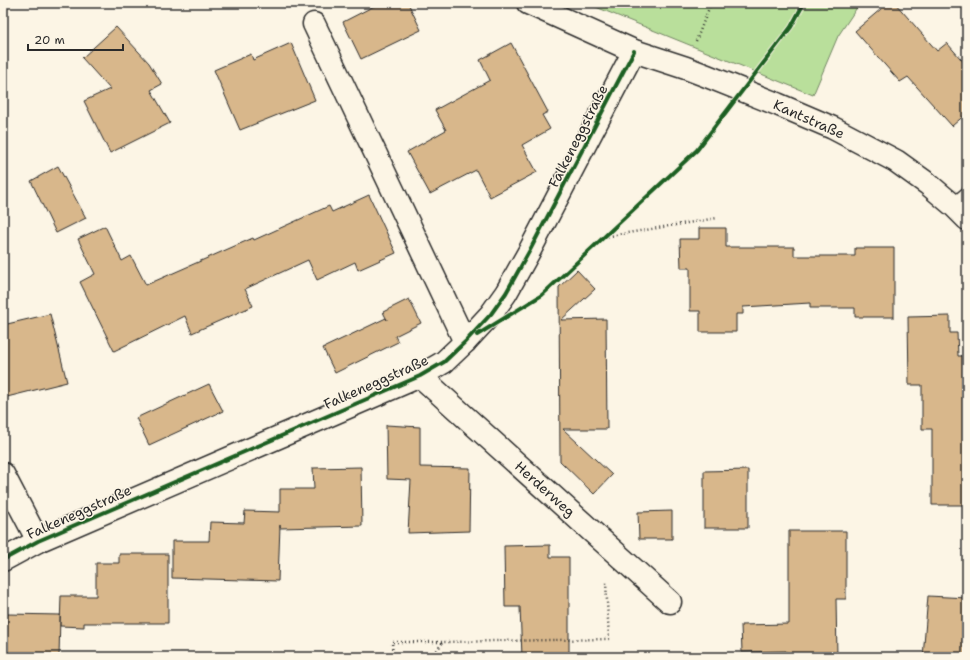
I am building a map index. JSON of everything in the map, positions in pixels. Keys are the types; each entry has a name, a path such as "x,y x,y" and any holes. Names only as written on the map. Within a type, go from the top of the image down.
{"street":[{"name":"Kantstraße","path":"528,3 634,51 707,76 833,128 896,161 928,184 963,206"},
{"path":"314,24 465,342"},
{"name":"Falkeneggstraße","path":"3,560 38,541 420,376 444,362 491,314 506,293 634,51"},
{"name":"Herderweg","path":"420,376 670,602"},
{"path":"3,474 38,541"}],"path":[{"path":"693,46 711,3"},
{"path":"604,237 717,218"},
{"path":"393,657 392,642 609,638 604,542"},
{"path":"432,657 443,642"}],"green space":[{"path":"586,3 860,3 838,36 813,95"}],"building":[{"path":"380,3 408,3 421,30 361,59 343,22"},
{"path":"888,3 895,3 937,51 947,43 967,66 967,113 952,126 908,77 900,82 855,31"},
{"path":"116,27 149,63 162,84 151,90 170,123 110,153 84,101 110,89 82,58"},
{"path":"291,43 315,100 240,130 214,70 251,54 253,60"},
{"path":"511,43 548,112 542,115 550,129 522,145 537,172 490,197 476,170 430,194 407,152 446,130 435,110 490,80 480,60"},
{"path":"58,166 86,218 56,233 31,181"},
{"path":"369,195 396,253 358,270 355,262 317,280 308,260 245,289 253,306 192,333 185,316 114,351 80,282 95,274 78,239 105,226 122,261 131,256 146,285 253,238 254,240 329,206 332,212"},
{"path":"699,228 726,228 726,247 794,247 794,256 855,256 855,248 894,248 894,317 855,317 855,308 810,308 810,303 743,307 743,314 736,314 736,332 700,332 700,311 690,311 690,268 681,268 680,239 699,239"},
{"path":"577,270 595,289 561,320 606,319 607,429 563,429 612,475 594,494 560,461 559,287"},
{"path":"409,299 421,323 395,336 398,342 335,373 323,348 386,318 383,312"},
{"path":"50,314 67,382 3,398 3,325"},
{"path":"950,316 950,333 957,333 958,356 967,356 966,505 932,505 932,429 922,429 922,385 909,385 908,317"},
{"path":"209,384 223,411 149,445 136,418"},
{"path":"386,425 420,427 420,467 470,468 469,531 408,533 411,480 387,479"},
{"path":"361,467 362,526 280,528 280,525 278,581 172,578 172,541 209,541 210,522 244,523 245,511 280,512 280,489 314,489 313,468"},
{"path":"748,470 748,528 704,528 704,471"},
{"path":"672,511 672,539 639,539 638,512"},
{"path":"789,531 846,531 846,599 836,599 837,657 786,657 786,651 742,652 741,625 789,624"},
{"path":"550,545 550,557 569,557 569,657 522,657 520,607 505,607 504,546"},
{"path":"119,554 168,554 168,623 84,623 84,627 60,626 61,596 96,596 96,563 119,563"},
{"path":"928,596 967,598 967,657 923,657"},
{"path":"7,614 60,615 59,657 6,657"}],"cycle path":[{"path":"477,335 542,295 697,150 791,27 804,3"},
{"path":"3,560 38,541 420,376 444,362 491,314 506,293 634,51"}]}
